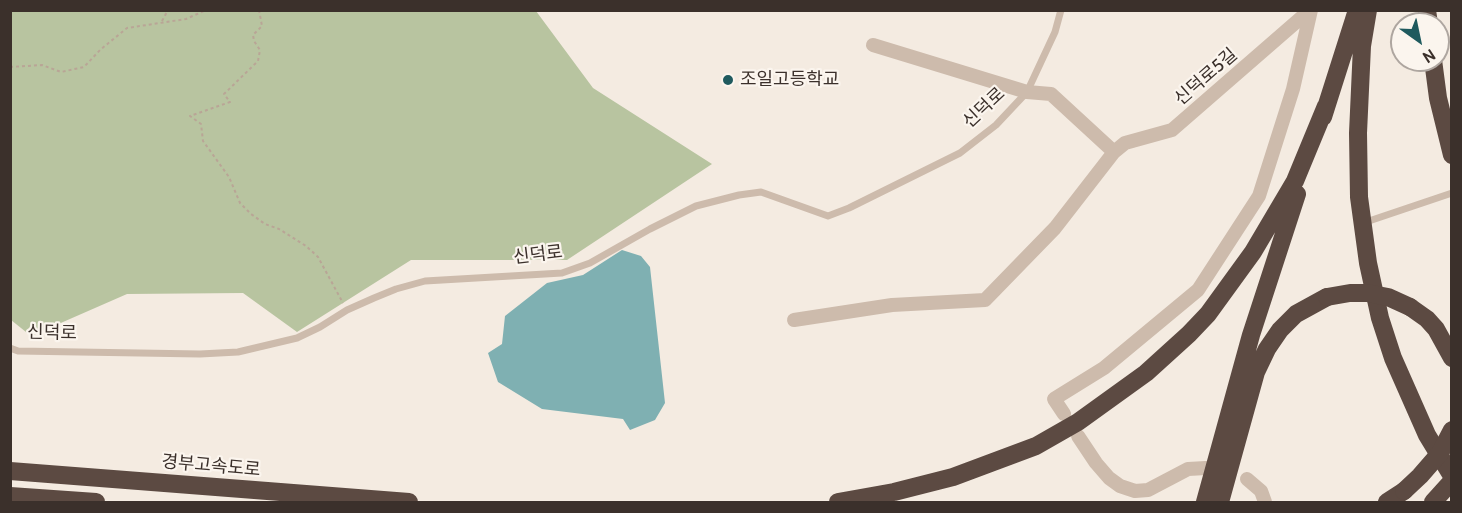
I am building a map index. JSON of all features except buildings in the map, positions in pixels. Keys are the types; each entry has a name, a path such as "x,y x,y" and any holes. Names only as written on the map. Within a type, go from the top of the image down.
{"highway":[{"path":"1205,502 1251,335 1357,10"},
{"path":"1368,10 1362,46 1358,113 1359,197 1368,263 1380,318 1393,358 1427,435 1452,476"},
{"path":"1435,72 1438,98 1452,155"},
{"path":"838,502 886,494 953,477 1035,446 1058,435 1093,413 1146,373 1208,314 1253,252 1295,181 1326,106"},
{"path":"1220,502 1256,372 1264,354 1280,330 1296,314 1327,297 1350,293 1388,297 1410,307 1427,319 1436,329 1452,358"},
{"path":"1387,502 1404,491 1432,463 1452,430"},
{"name":"경부고속도로","path":"10,471 409,502"},
{"path":"1433,502 1452,481"},
{"path":"10,496 96,502"},
{"path":"1449,502 1452,498"}],"street":[{"path":"1064,414 1054,399 1104,368 1198,290 1259,196 1293,89 1311,10"},
{"name":"신덕로5길","path":"1114,152 1125,143 1172,130 1311,10"},
{"name":"신덕로","path":"873,45 1027,92"},
{"path":"794,320 892,305 985,300 1055,228 1114,152 1051,94 1027,92"},
{"path":"1078,436 1109,478 1120,486 1135,491 1148,490 1188,469 1206,468"},
{"path":"1247,479 1261,491 1265,502"}],"lane":[{"name":"신덕로","path":"10,348 18,351 200,354 238,352 297,338 347,310 396,289 425,281 562,273 590,262 696,206 738,195 761,192 828,216 849,208 960,153 996,125 1027,92 1055,32 1062,10"},
{"path":"1362,223 1452,193"}],"path":[{"path":"161,22 168,10"},
{"path":"10,67 42,65 61,72 84,67 100,50 127,28 186,19 206,10"},
{"path":"259,10 262,26 253,35 260,50 258,61 226,91 224,94 230,102 190,116 201,124 203,141 229,177 240,203 251,214 306,246 318,257 347,310"}],"green space":[{"path":"10,11 536,11 593,88 712,164 567,260 411,260 297,332 243,293 127,294 31,336 11,320"}],"water":[{"path":"622,250 641,256 650,267 665,403 655,420 630,430 623,419 542,409 498,382 488,353 502,344 505,316 547,283 583,275"}],"place":[{"name":"조일고등학교","path":"728,80"}]}
